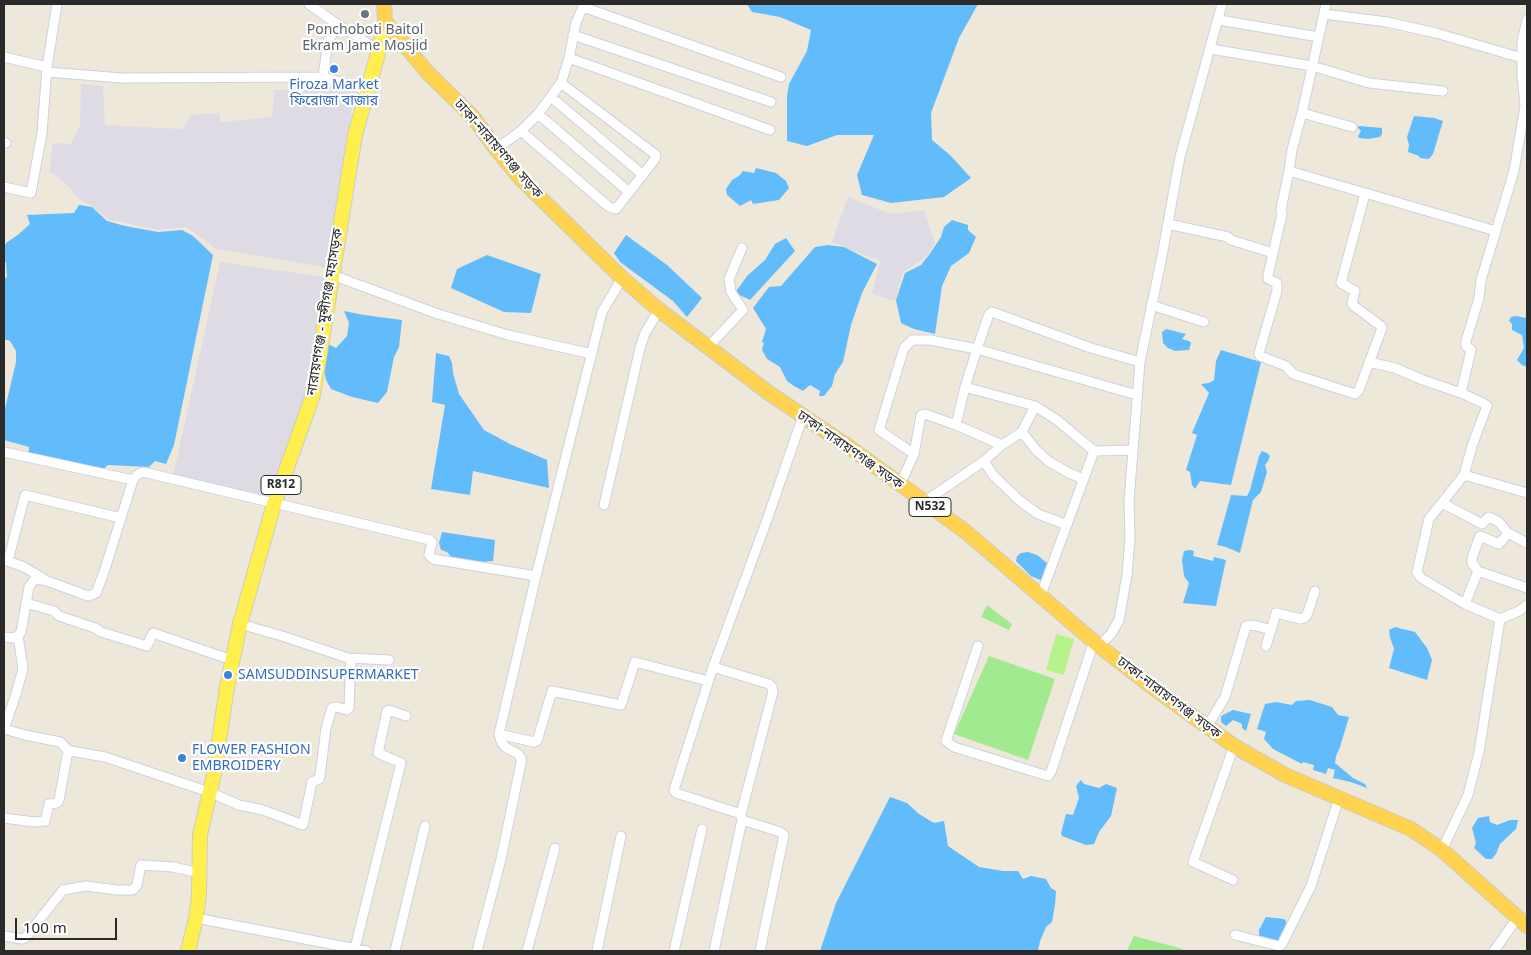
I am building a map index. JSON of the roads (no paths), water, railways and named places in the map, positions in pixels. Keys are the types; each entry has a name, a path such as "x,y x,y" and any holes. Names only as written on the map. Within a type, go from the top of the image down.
{"highway":[{"path":"384,4 385,21"},
{"name":"ঢাকা-নারায়ণগঞ্জ সড়ক","path":"385,21 427,72 473,117 496,150 520,178 622,278 659,310 803,416 966,532 1096,644 1206,727 1234,746 1286,775 1412,830 1442,850 1522,921"}],"main road":[{"name":"নারায়ণগঞ্জ - মুন্সীগঞ্জ মহাসড়ক","path":"188,951 196,918 200,873 200,835 214,774 232,660 240,624 274,504 313,395 354,135 379,50 385,21"}],"street":[{"path":"4,187 31,193 42,133 47,70 57,4"},
{"path":"309,4 338,25 379,50"},
{"path":"978,646 946,741 954,747 1048,776 1096,644 1111,634 1119,620 1124,595 1130,538 1129,501 1140,362 1180,158 1222,4"},
{"path":"1326,4 1292,150 1290,171 1268,275 1268,279 1277,283 1277,291 1259,353 1260,356 1286,366 1294,374 1355,394 1359,390 1381,326 1354,306 1352,303 1355,291 1342,283 1365,194"},
{"path":"496,150 538,114 561,82 569,58 573,35 583,6 781,77"},
{"path":"1324,14 1387,22 1428,31 1522,58"},
{"path":"1218,20 1318,37"},
{"path":"1461,394 1471,350 1466,346 1466,341 1479,298 1481,280 1514,171 1525,106 1522,41 1527,20"},
{"path":"323,77 328,40 338,25"},
{"path":"573,35 771,102"},
{"path":"1211,49 1312,66 1369,83 1443,91"},
{"path":"4,57 47,70 122,78 323,77 367,90"},
{"path":"569,58 770,130"},
{"path":"520,131 612,209 616,209 655,160 656,155 561,82"},
{"path":"551,97 643,175"},
{"path":"1302,113 1352,127"},
{"path":"538,114 629,192"},
{"path":"1290,171 1496,231"},
{"path":"1168,224 1228,237 1231,240 1273,253"},
{"path":"708,347 743,310 743,307 731,292 729,279 742,248"},
{"path":"332,275 446,317 508,335 592,354"},
{"path":"477,951 501,859 521,763 521,758 518,754 505,747 499,734 536,576 602,312 622,278"},
{"path":"1152,305 1204,322"},
{"path":"604,505 640,348 659,310"},
{"path":"956,425 966,386 989,314 992,312 1091,348 1140,362"},
{"path":"914,454 879,430 904,348 912,340 922,339 977,352 1137,395"},
{"path":"1369,362 1395,368 1486,404 1487,406 1464,475 1429,519 1417,572 1421,578 1465,604 1500,619 1519,611 1527,605"},
{"path":"966,386 1035,406 1058,420 1094,451 1132,450"},
{"path":"924,502 984,461 1002,445 1022,432 1035,406"},
{"path":"900,485 914,454 922,414 956,425 1002,445"},
{"path":"760,951 784,835 674,790 708,681 803,416"},
{"path":"1022,432 1036,450 1048,460 1083,479"},
{"path":"1041,595 1094,451"},
{"path":"4,452 133,480"},
{"path":"984,461 993,475 1020,501 1038,514 1067,525"},
{"path":"351,659 348,708 347,710 336,707 332,708 326,728 320,776 312,782 303,825 263,810 239,805 209,792 105,757 69,751 60,742 4,729 23,669 18,636 22,627 29,587 34,580 38,579 83,595 92,595 96,592 133,480 143,472 430,540 432,542 429,555 433,559 536,576"},
{"path":"1464,475 1527,493"},
{"path":"50,582 34,572 6,560 25,495 121,518"},
{"path":"1442,503 1482,524 1489,517 1499,522 1508,532 1527,543"},
{"path":"1508,532 1499,544 1480,536 1472,558 1472,564 1478,571 1527,588"},
{"path":"1465,604 1478,571"},
{"path":"1266,646 1276,614 1304,618 1307,616 1315,591"},
{"path":"26,603 54,612 59,616 95,628 101,632 147,646 153,633 232,660"},
{"path":"1442,850 1468,795 1480,752 1500,619"},
{"path":"240,624 351,659 389,660"},
{"path":"1206,727 1224,697 1246,626 1270,630"},
{"path":"4,637 13,638 18,636"},
{"path":"499,734 534,742 537,741 552,691 621,705 635,662 708,681"},
{"path":"713,667 768,684 772,687 773,692 741,817 714,951"},
{"path":"355,948 401,763 378,753 387,711 406,716"},
{"path":"1232,880 1193,862 1234,746"},
{"path":"4,818 34,822 45,821 49,804 57,803 59,800 69,751"},
{"path":"1235,935 1279,946 1282,944 1311,886 1339,798"},
{"path":"395,951 425,826"},
{"path":"674,951 702,829"},
{"path":"597,951 621,836"},
{"path":"527,951 555,848"},
{"path":"4,936 25,938 63,890 86,886 133,890 137,885 141,865 200,873"},
{"path":"196,918 367,951"},
{"path":"1494,951 1522,921"}],"water":[{"path":"747,4 978,4 959,38 931,113 932,140 950,155 971,178 944,197 891,203 862,195 857,175 874,135 837,135 807,146 787,141 787,96 789,84 807,51 811,30 780,17 752,12"},
{"path":"1414,116 1443,121 1433,154 1429,159 1420,158 1408,152 1407,137"},
{"path":"1357,127 1382,128 1382,134 1380,137 1359,138 1358,136 1361,131"},
{"path":"756,168 776,173 786,181 789,188 779,200 753,204 751,200 740,206 727,195 726,189 732,180 743,171 754,173"},
{"path":"79,205 92,207 107,221 125,226 158,232 182,230 193,236 213,255 174,445 166,464 155,461 149,467 108,465 101,471 28,457 29,447 4,440 4,413 16,362 16,351 10,341 4,339 4,279 7,277 4,248 6,243 30,224 27,215 74,213"},
{"path":"952,220 968,225 968,230 976,237 969,253 951,266 942,286 935,334 914,329 901,323 896,300 905,273 921,265 941,237 944,227"},
{"path":"626,235 667,265 702,298 687,317 673,301 620,262 614,253"},
{"path":"786,238 795,251 750,300 735,293 747,276 765,260 775,244"},
{"path":"828,245 844,247 877,264 862,293 851,325 843,362 835,374 832,386 824,396 819,396 820,391 810,385 803,391 794,386 787,381 780,367 767,359 762,350 766,329 753,308 769,287 781,286 815,247"},
{"path":"487,255 541,274 531,313 504,312 451,288 457,269"},
{"path":"344,311 402,320 399,347 394,357 387,392 378,403 352,397 331,389 326,380 323,365 326,343 336,348 347,336 349,323"},
{"path":"1511,317 1527,318 1527,367 1517,360 1524,348 1522,335 1512,330 1512,324 1509,321"},
{"path":"1166,329 1186,334 1182,339 1191,343 1189,350 1175,351 1168,348 1163,343 1162,332"},
{"path":"1221,350 1261,362 1231,485 1200,481 1195,489 1192,485 1190,472 1186,470 1197,435 1192,433 1209,393 1201,384 1214,380 1216,361"},
{"path":"436,353 449,356 459,394 484,430 547,460 549,488 473,471 470,495 431,489 445,405 432,402"},
{"path":"1262,451 1270,456 1265,465 1267,472 1261,492 1253,500 1240,553 1217,545 1231,495 1247,496"},
{"path":"442,532 495,540 493,561 482,562 452,558 447,552 441,550 439,543"},
{"path":"1184,551 1194,551 1193,556 1213,561 1214,557 1226,560 1216,606 1183,603 1189,583 1184,576 1182,560"},
{"path":"1028,552 1037,555 1047,563 1048,570 1043,581 1031,576 1016,561 1017,556 1021,553"},
{"path":"1395,627 1415,632 1427,648 1432,660 1427,680 1389,668 1394,649 1389,630"},
{"path":"1310,700 1332,707 1338,715 1349,717 1335,763 1353,778 1365,784 1367,788 1333,778 1335,770 1328,768 1326,774 1313,770 1314,765 1303,762 1302,764 1273,749 1264,739 1266,732 1257,729 1265,704 1276,702 1292,705 1296,701"},
{"path":"1233,710 1251,714 1246,731 1242,728 1242,724 1233,720 1226,726 1221,722 1221,716"},
{"path":"1081,780 1084,784 1099,788 1106,784 1117,788 1111,816 1099,832 1094,844 1086,845 1062,836 1061,833 1066,814 1073,815 1079,798 1076,786"},
{"path":"890,797 907,803 919,814 934,823 944,821 948,846 979,867 1003,871 1018,871 1023,879 1031,876 1046,879 1051,888 1056,891 1055,905 1052,922 1046,927 1038,951 820,951 836,903"},
{"path":"1489,816 1490,822 1497,825 1510,820 1518,820 1516,829 1500,844 1492,859 1486,859 1474,848 1476,843 1472,828 1478,818"},
{"path":"1266,917 1284,919 1286,921 1287,929 1277,943 1259,937 1259,930"}],"place":[{"name":"Ponchoboti Baitol Ekram Jame Mosjid","path":"365,14"},
{"name":"Firoza Market ফিরোজা বাজার","path":"334,69"},
{"name":"SAMSUDDINSUPERMARKET","path":"228,675"},
{"name":"FLOWER FASHION EMBROIDERY","path":"182,758"}]}
